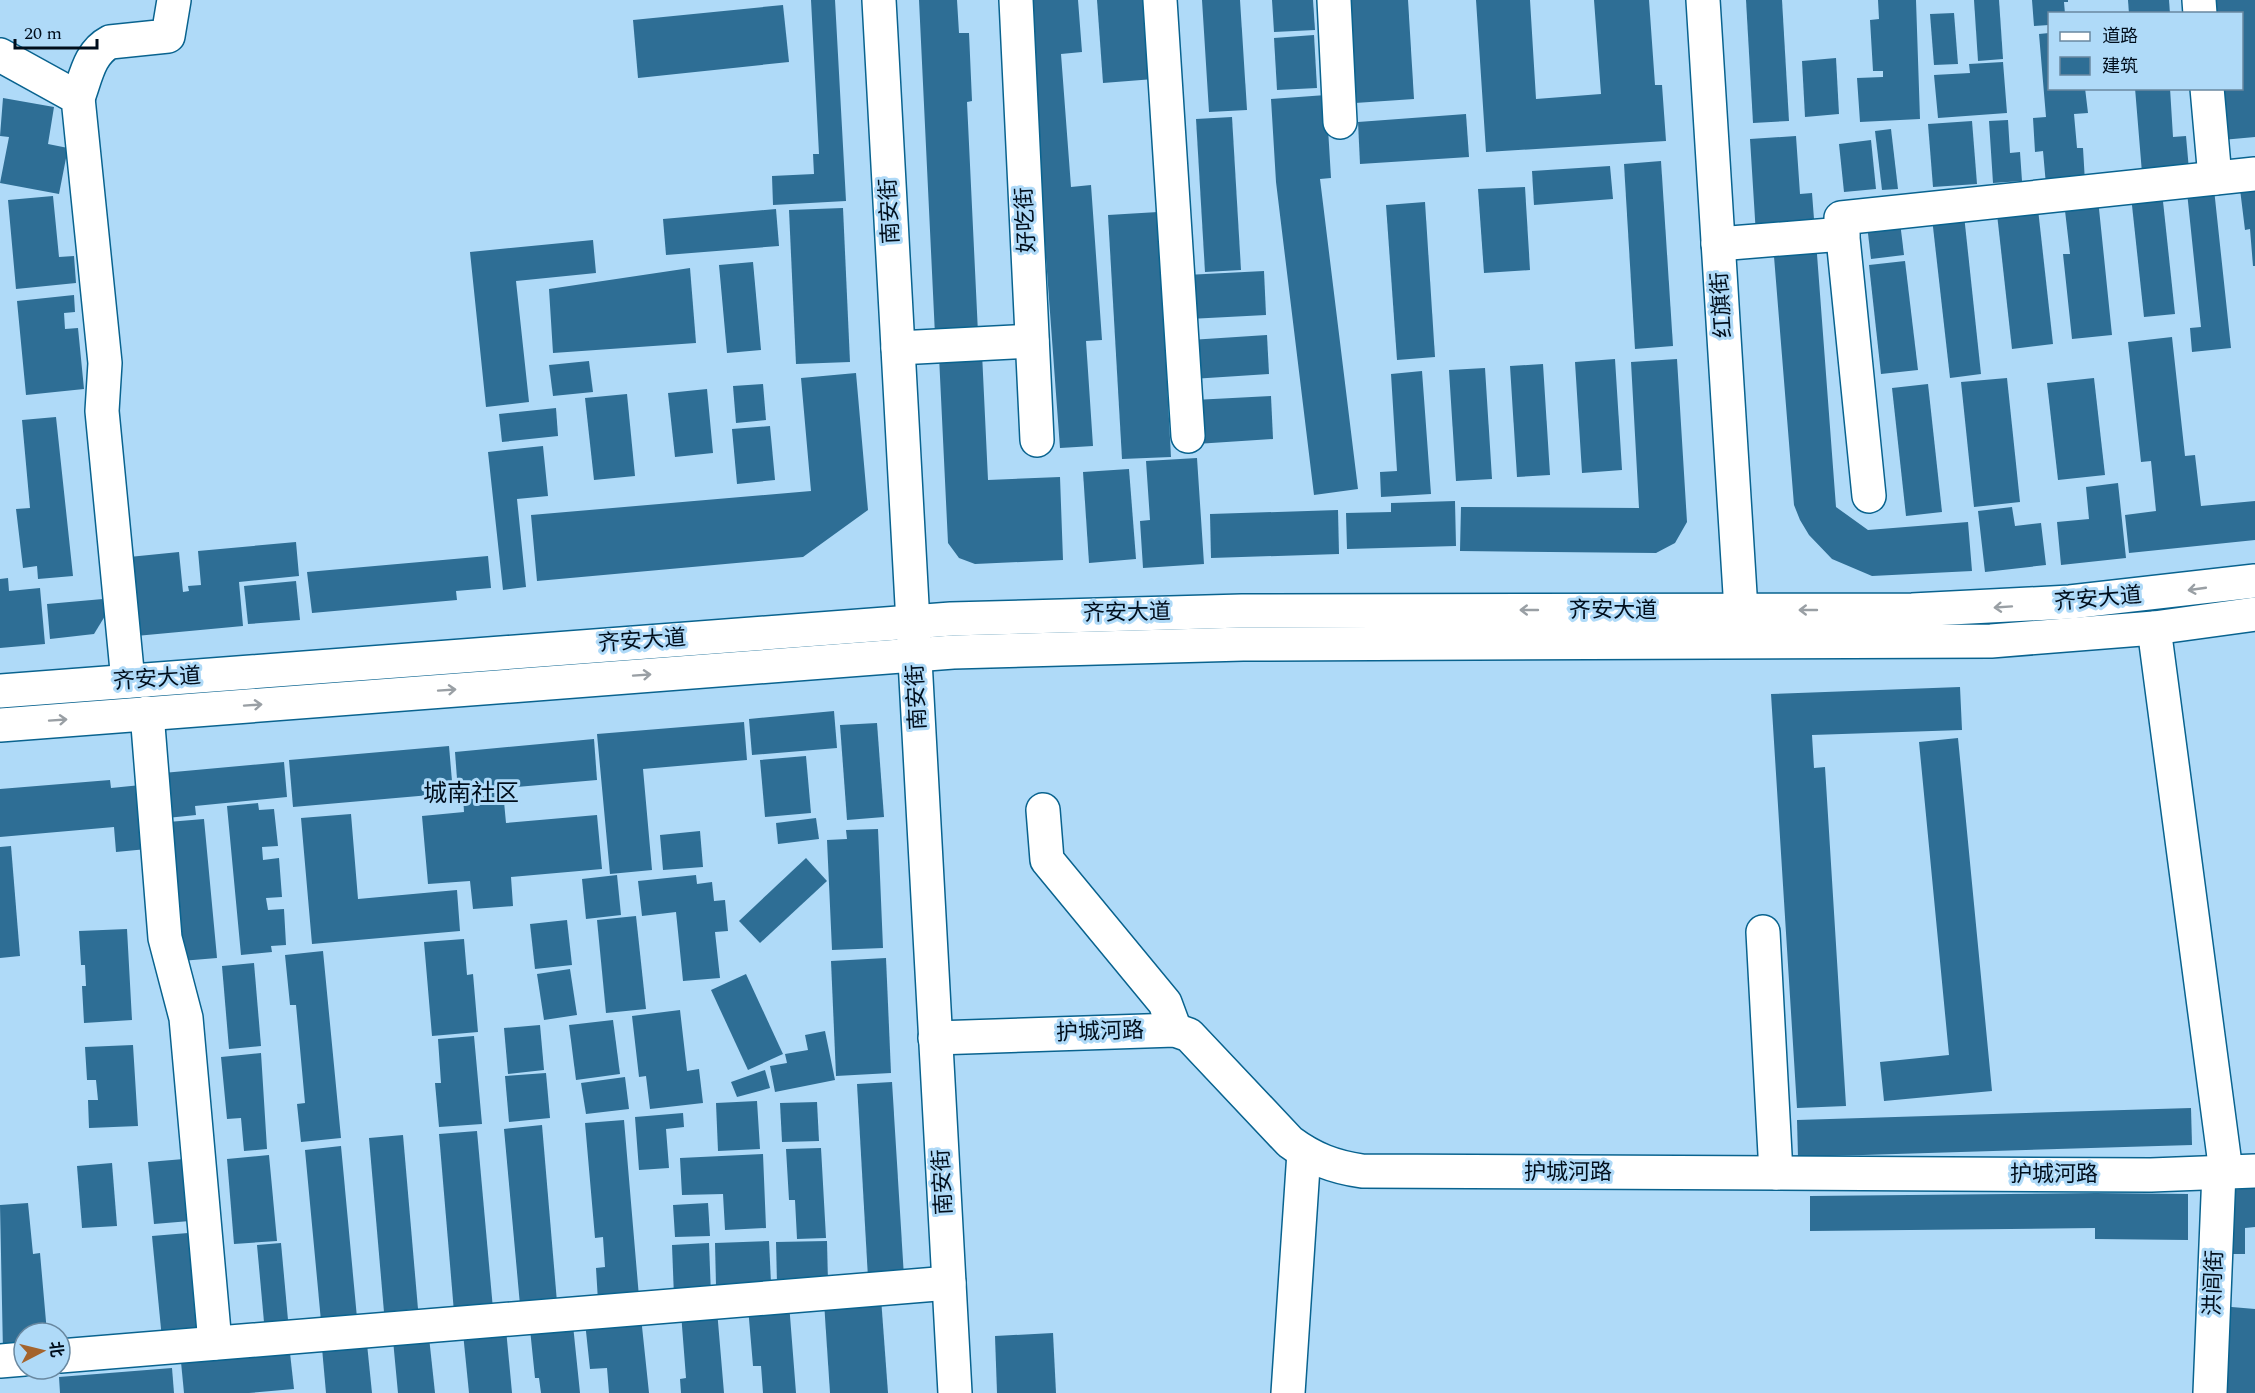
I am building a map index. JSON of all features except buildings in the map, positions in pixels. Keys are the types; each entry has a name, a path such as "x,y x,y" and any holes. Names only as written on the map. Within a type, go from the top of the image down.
{"main road":[{"path":"128,681 102,411 105,363 78,98 92,59 105,45 110,42 168,36 174,0"},
{"name":"南安街","path":"879,0 955,1393"},
{"name":"好吃街","path":"1016,0 1037,440"},
{"path":"1160,0 1188,436"},
{"path":"1334,0 1340,122"},
{"name":"红旗街","path":"1703,0 1741,610"},
{"path":"0,55 78,98"},
{"path":"2206,90 2215,178"},
{"path":"1869,496 1841,218 2255,174"},
{"path":"1718,244 1842,234"},
{"path":"898,348 1032,341"},
{"name":"齐安大道","path":"0,692 913,622 1098,613 1242,610 1741,610 2001,607 2150,595 2255,581"},
{"name":"齐安大道","path":"0,725 914,655 1099,646 1243,644 1991,641 2154,628 2255,614"},
{"name":"洪闾街","path":"2154,628 2233,1172 2210,1393"},
{"path":"147,713 165,938 186,1018 215,1343"},
{"path":"1043,810 1047,860 1165,1003 1175,1030"},
{"path":"1763,932 1776,1173"},
{"name":"护城河路","path":"935,1038 1175,1030 1189,1035 1290,1142 1304,1152 1340,1168 1362,1171 2151,1175 2233,1172"},
{"path":"1288,1393 1304,1152"},
{"path":"72,1355 949,1283"}],"district":[{"name":"城南社区","path":"471,794"}]}
